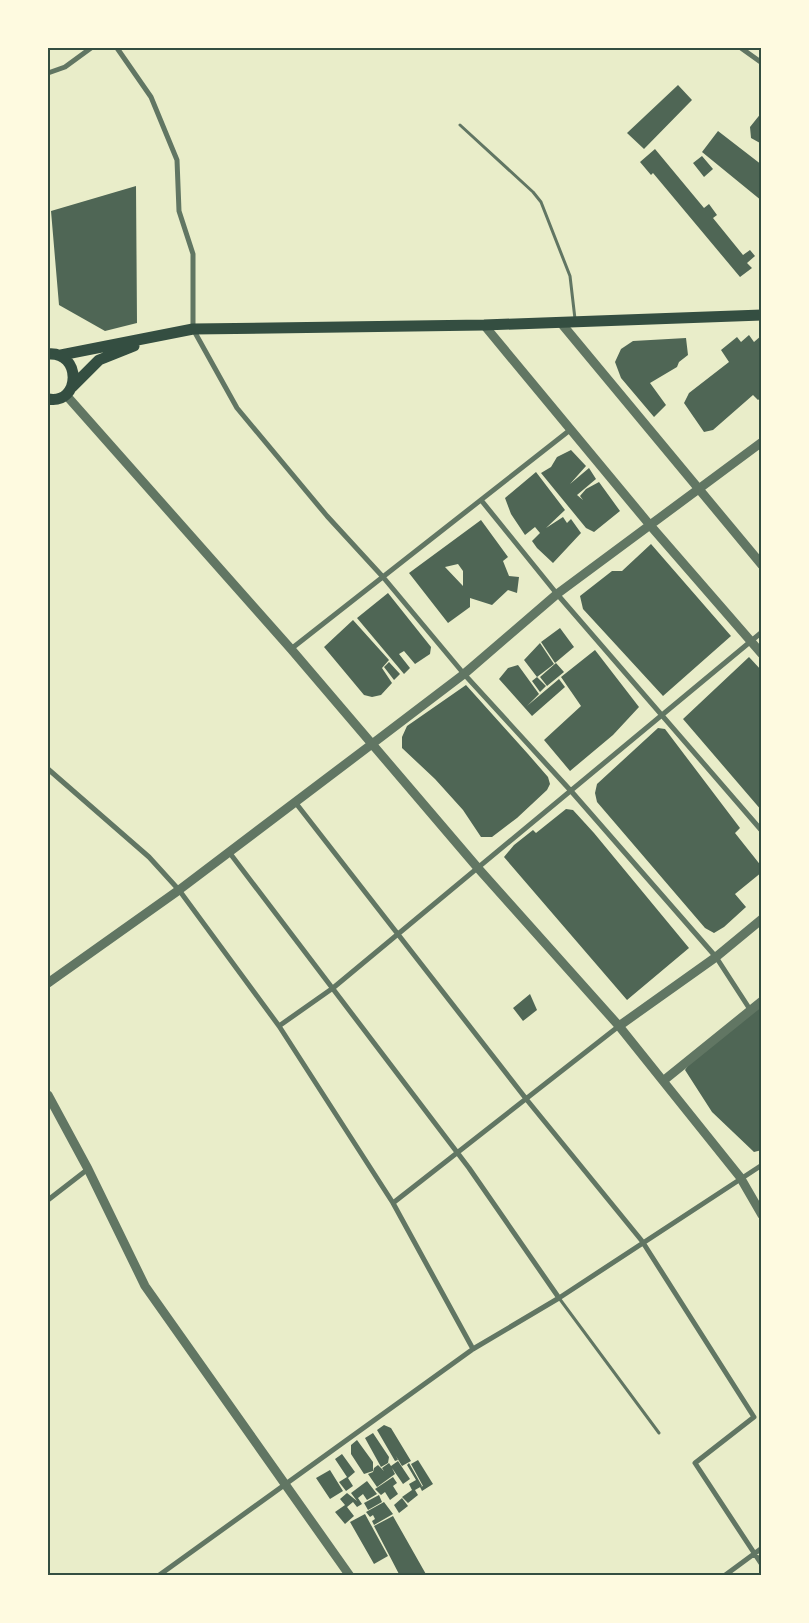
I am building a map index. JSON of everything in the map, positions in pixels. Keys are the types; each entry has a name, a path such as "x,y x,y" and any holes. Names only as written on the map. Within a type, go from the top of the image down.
{"highway":[{"path":"48,354 61,356 193,328 484,325 762,315"},
{"path":"48,399 59,399 99,360 139,343 193,328"},
{"path":"61,356 71,365 74,372 69,391"}],"street":[{"path":"48,73 65,66 91,48"},
{"path":"117,48 151,98 177,160 179,211 193,254 193,328 237,408 327,516 383,577 464,674 571,791 716,957 750,1011"},
{"path":"741,48 762,64"},
{"path":"561,323 762,565"},
{"path":"484,325 649,524 762,654"},
{"path":"69,391 477,867 619,1026 740,1178 762,1215"},
{"path":"291,649 570,430"},
{"path":"48,983 179,890 372,744 464,674 557,594 762,442"},
{"path":"481,500 557,594 762,831"},
{"path":"279,1026 333,988 762,632"},
{"path":"48,769 149,857 179,890 279,1026 393,1203 473,1349"},
{"path":"295,802 399,933 527,1100 642,1241 754,1417 695,1463 762,1565"},
{"path":"229,852 457,1155 469,1168 559,1298"},
{"path":"393,1203 457,1155 619,1026 716,957 762,919"},
{"path":"663,1081 762,1001"},
{"path":"48,1095 88,1169 145,1286 350,1576"},
{"path":"158,1576 473,1349 559,1298 642,1241 762,1165"},
{"path":"48,1200 88,1169"},
{"path":"724,1576 762,1548"}],"lane":[{"path":"460,125 533,192 540,202 570,276 576,322"},
{"path":"559,1298 659,1433"}],"building":[{"path":"678,85 692,100 644,149 627,133"},
{"path":"762,112 762,142 760,143 751,138 750,127"},
{"path":"718,131 762,165 762,201 702,152"},
{"path":"655,149 704,208 709,204 717,215 713,218 743,255 750,250 755,256 747,263 752,268 740,277 653,173 651,175 640,162"},
{"path":"702,156 713,169 704,177 693,163"},
{"path":"136,186 137,323 105,331 59,305 51,211"},
{"path":"749,335 754,342 762,335 762,397 758,400 753,395 713,430 704,432 684,403 689,393 729,362 721,350 737,337 741,342"},
{"path":"686,338 688,355 679,362 677,367 650,383 666,405 654,417 621,378 615,362 621,349 633,341"},
{"path":"571,450 586,466 570,484 589,468 596,479 577,495 583,500 580,496 586,489 599,482 620,511 594,532 586,528 541,473 551,467 557,457"},
{"path":"536,472 565,510 546,528 563,517 567,523 571,519 581,533 553,563 532,541 540,533 535,527 525,535 511,514 505,498"},
{"path":"481,520 508,557 503,561 509,576 519,577 517,593 508,590 492,605 470,598 470,607 448,623 409,573","holes":["458,564 463,571 463,586 445,567"]},
{"path":"651,544 731,636 663,696 583,609 580,596 612,571 622,571"},
{"path":"388,593 431,647 430,654 415,664 404,651 399,654 410,668 404,674 357,618"},
{"path":"353,620 389,660 382,668 392,683 381,695 372,697 364,695 324,647"},
{"path":"560,628 574,647 555,663 541,642"},
{"path":"540,643 554,664 537,677 524,660"},
{"path":"595,650 639,707 613,735 570,771 544,740 581,706 561,677"},
{"path":"749,657 762,671 762,811 683,719"},
{"path":"389,662 400,674 394,680 384,667"},
{"path":"556,663 564,672 547,686 540,677"},
{"path":"518,665 539,694 527,706 559,679 565,687 532,716 499,679 508,668"},
{"path":"537,677 546,686 540,692 532,681"},
{"path":"466,685 548,777 550,784 547,790 517,818 492,837 481,837 463,810 435,779 402,748 402,737 407,726"},
{"path":"658,728 665,729 740,828 735,833 762,867 762,872 735,894 746,907 724,927 714,933 705,928 597,802 595,793 597,784"},
{"path":"566,809 573,810 594,833 689,948 627,1000 504,857 514,845 533,830 536,833"},
{"path":"530,994 537,1010 523,1021 513,1008"},
{"path":"762,1003 762,1150 754,1152 712,1112 685,1070 689,1064"},
{"path":"384,1425 391,1428 411,1461 402,1466 396,1456 398,1460 395,1461 377,1430"},
{"path":"373,1433 389,1457 388,1463 381,1467 365,1438"},
{"path":"357,1440 373,1462 373,1471 364,1474 351,1454 351,1445"},
{"path":"342,1454 355,1472 348,1478 353,1486 346,1491 339,1482 347,1477 335,1459"},
{"path":"418,1460 433,1484 422,1491 420,1487 423,1486 411,1464"},
{"path":"398,1461 410,1479 403,1484 392,1468 395,1474 377,1487 368,1474 373,1472 374,1468 378,1465 384,1471 382,1468 389,1463 391,1466"},
{"path":"409,1463 422,1486 415,1490 418,1495 408,1503 402,1497 412,1490 409,1484 416,1480 407,1465"},
{"path":"330,1470 343,1491 330,1499 316,1478"},
{"path":"393,1477 397,1483 393,1486 398,1494 390,1500 385,1492 381,1495 375,1489"},
{"path":"367,1481 377,1494 367,1500 363,1494 358,1498 362,1504 357,1507 353,1502 347,1507 354,1516 345,1524 335,1512 345,1505 340,1499 347,1493 357,1501 351,1493"},
{"path":"379,1495 382,1502 368,1510 364,1503"},
{"path":"402,1498 408,1506 399,1513 394,1505"},
{"path":"384,1502 393,1514 374,1525 372,1521 375,1519 373,1515 370,1517 366,1512"},
{"path":"365,1514 388,1556 374,1564 350,1522"},
{"path":"393,1516 427,1576 400,1576 374,1526"}]}
